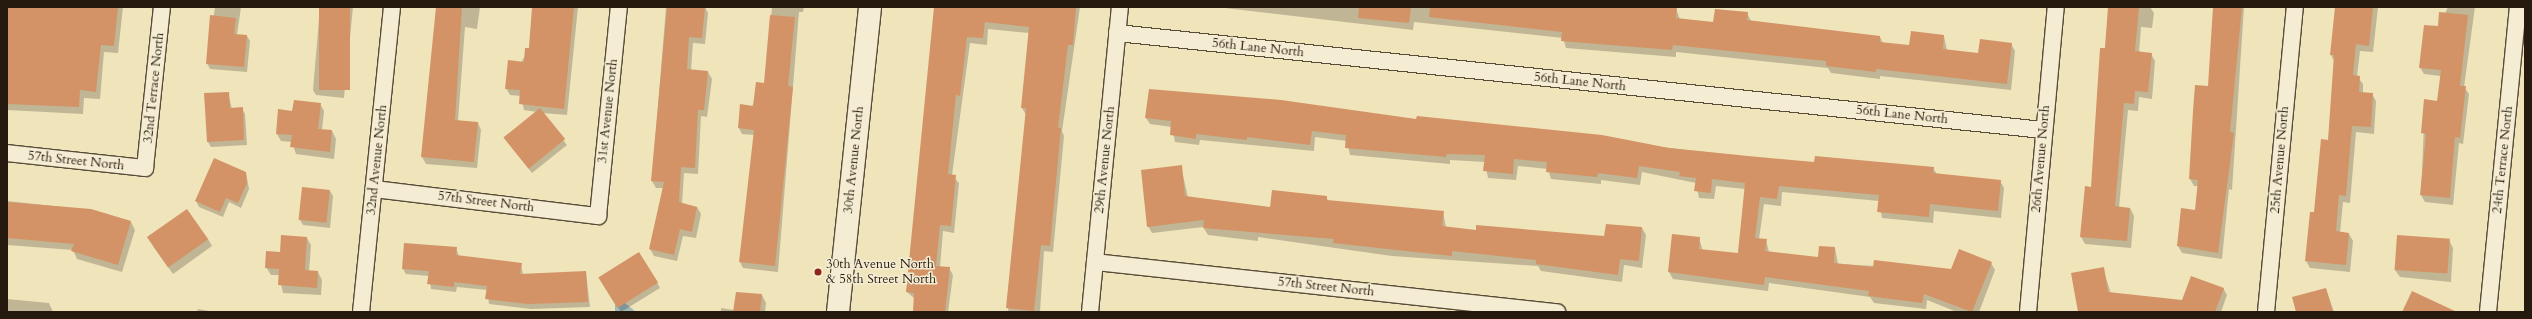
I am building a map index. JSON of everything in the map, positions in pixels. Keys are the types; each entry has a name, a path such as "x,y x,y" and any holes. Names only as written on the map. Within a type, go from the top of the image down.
{"street":[{"name":"32nd Terrace North","path":"145,168 162,7"},
{"name":"32nd Avenue North","path":"361,312 392,7"},
{"name":"31st Avenue North","path":"598,216 619,7"},
{"name":"30th Avenue North","path":"838,312 870,7"},
{"name":"29th Avenue North","path":"1090,312 1120,7"},
{"name":"26th Avenue North","path":"2028,312 2043,130 2056,7"},
{"name":"25th Avenue North","path":"2266,312 2295,7"},
{"name":"24th Terrace North","path":"2488,312 2518,7"},
{"name":"56th Lane North","path":"1117,33 2043,130"},
{"name":"57th Street North","path":"7,153 145,168"},
{"name":"57th Street North","path":"374,189 598,216"},
{"name":"57th Street North","path":"1095,262 1557,312"}],"water":[{"path":"622,300 636,312 615,312 615,304"}],"building":[{"path":"8,7 118,7 114,46 101,45 96,92 80,90 79,107 7,104"},
{"path":"319,7 350,7 350,90 319,90"},
{"path":"436,7 462,7 455,120 478,122 474,162 421,157"},
{"path":"532,7 574,7 564,109 519,104 520,90 505,89 508,60 524,62 525,48 529,48"},
{"path":"667,7 705,7 702,38 689,37 687,69 708,71 704,110 698,110 695,168 681,167 679,202 697,207 692,232 680,229 674,255 649,249 664,182 651,181"},
{"path":"934,7 1076,7 1073,45 1068,45 1058,128 1061,128 1050,246 1041,245 1034,311 1006,308 1026,108 1021,108 1029,27 985,22 983,38 967,37 960,96 956,95 948,174 956,175 951,226 940,225 936,266 950,267 945,312 913,312 914,293 906,292"},
{"path":"1359,7 1411,7 1409,23 1358,18"},
{"path":"1430,7 1666,7 1677,8 1676,18 1713,22 1715,9 1748,12 1747,20 1880,36 1880,42 1909,45 1911,31 1944,35 1943,49 1978,53 1980,39 2012,43 2007,84 1876,69 1876,72 1826,66 1826,61 1673,45 1672,50 1561,41 1562,32 1429,17"},
{"path":"2108,7 2139,7 2135,51 2152,53 2148,92 2135,91 2134,104 2124,103 2115,206 2130,208 2127,241 2080,237 2085,186 2091,187 2100,48 2105,48"},
{"path":"2213,7 2242,7 2230,132 2234,133 2218,253 2177,246 2181,208 2195,210 2198,180 2189,179 2195,85 2208,86"},
{"path":"2335,7 2373,7 2369,46 2356,44 2353,75 2360,76 2359,92 2373,93 2371,127 2352,126 2346,196 2339,195 2336,231 2349,233 2346,265 2305,261 2310,212 2314,212 2321,139 2328,140 2334,55 2330,55"},
{"path":"2439,12 2468,15 2460,86 2466,86 2460,138 2455,137 2450,198 2420,195 2426,134 2421,133 2424,99 2437,101 2441,70 2419,68 2424,25 2438,26"},
{"path":"210,15 236,18 234,34 247,35 244,67 206,64"},
{"path":"770,15 795,17 788,86 793,87 775,266 739,262 754,130 738,128 740,104 753,106 756,82 764,83"},
{"path":"1149,89 1281,100 1416,119 1417,116 1602,135 1669,148 1748,156 1814,162 1815,156 1934,167 1933,173 2001,180 1998,211 1930,204 1929,217 1877,212 1879,195 1779,186 1777,199 1760,197 1755,238 1767,239 1765,251 1818,257 1819,246 1835,247 1834,263 1873,267 1874,260 1951,269 1959,249 1992,262 1972,312 1924,294 1922,303 1868,296 1869,291 1765,277 1764,285 1668,272 1672,234 1700,237 1699,249 1738,253 1745,183 1712,179 1711,193 1694,191 1696,178 1679,176 1680,172 1639,166 1637,178 1598,173 1597,177 1546,172 1547,162 1514,159 1513,174 1483,171 1485,155 1447,154 1446,157 1345,148 1346,135 1312,131 1310,145 1247,137 1247,140 1196,134 1196,139 1170,135 1171,121 1145,118"},
{"path":"229,92 230,108 243,107 244,140 207,142 204,93"},
{"path":"294,100 321,103 318,129 332,130 330,152 290,147 292,135 276,134 278,109 292,111"},
{"path":"540,108 565,139 529,169 503,138"},
{"path":"214,158 246,172 247,183 238,203 226,198 220,212 195,201"},
{"path":"1182,165 1185,196 1270,207 1272,190 1327,196 1327,200 1444,211 1442,226 1476,230 1476,225 1604,236 1606,224 1642,227 1639,261 1620,259 1618,275 1536,264 1536,260 1452,251 1452,256 1333,243 1334,239 1203,228 1204,220 1147,227 1141,170"},
{"path":"302,187 330,190 326,223 299,220"},
{"path":"7,202 91,209 131,221 118,265 71,251 74,244 7,238"},
{"path":"187,209 208,239 168,267 147,237"},
{"path":"281,235 307,237 305,270 318,271 317,288 278,285 279,269 265,268 266,251 280,252"},
{"path":"2397,235 2450,239 2447,274 2395,270"},
{"path":"404,243 457,247 456,255 522,263 520,274 586,271 588,302 528,304 485,299 487,286 454,282 454,287 427,284 429,271 402,269"},
{"path":"639,252 658,283 617,308 598,277"},
{"path":"2104,267 2108,292 2182,300 2191,276 2224,288 2215,312 2078,312 2071,273"},
{"path":"2326,288 2333,312 2296,312 2292,297"},
{"path":"2412,291 2457,312 2402,312"},
{"path":"736,292 762,294 760,312 733,312"}],"place":[{"name":"30th Avenue North & 58th Street North","path":"818,272"}]}
